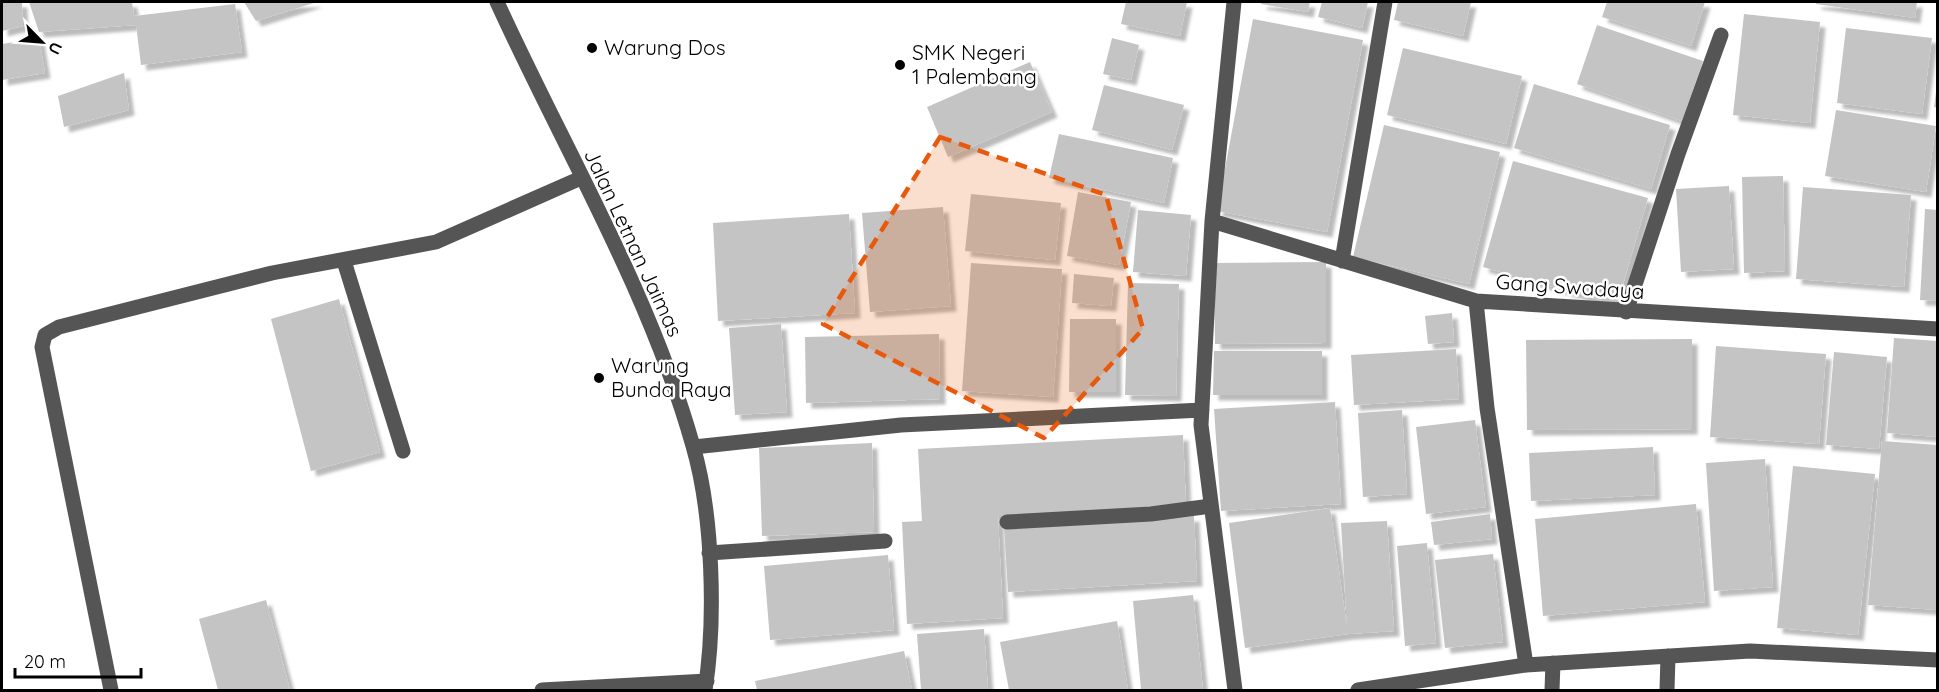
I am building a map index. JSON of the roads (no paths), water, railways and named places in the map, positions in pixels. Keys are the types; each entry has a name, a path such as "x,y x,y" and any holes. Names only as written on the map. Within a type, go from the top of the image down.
{"street":[{"name":"Jalan Letnan Jaimas","path":"497,2 649,319 694,447 709,553 711,593 706,686"},
{"path":"1234,2 1212,221 1201,425 1235,690"},
{"path":"1342,261 1385,2"},
{"path":"1626,312 1678,154 1721,35"},
{"path":"111,690 42,347 45,335 59,327 272,273 435,242 581,178"},
{"name":"Gang Swadaya","path":"1212,221 1476,301 1626,312 1938,329"},
{"path":"344,261 402,451"},
{"path":"1476,301 1487,408 1526,665"},
{"path":"694,447 901,425 1202,410"},
{"path":"1006,522 1151,514 1212,506"},
{"path":"709,553 885,541"},
{"path":"1358,690 1526,665 1750,651 1938,660"},
{"path":"1667,690 1668,656"},
{"path":"1552,690 1553,663"},
{"path":"542,690 706,686"}],"place":[{"name":"Warung Dos","path":"592,48"},
{"name":"SMK Negeri 1 Palembang","path":"900,65"},
{"name":"Warung Bunda Raya","path":"599,378"}]}
